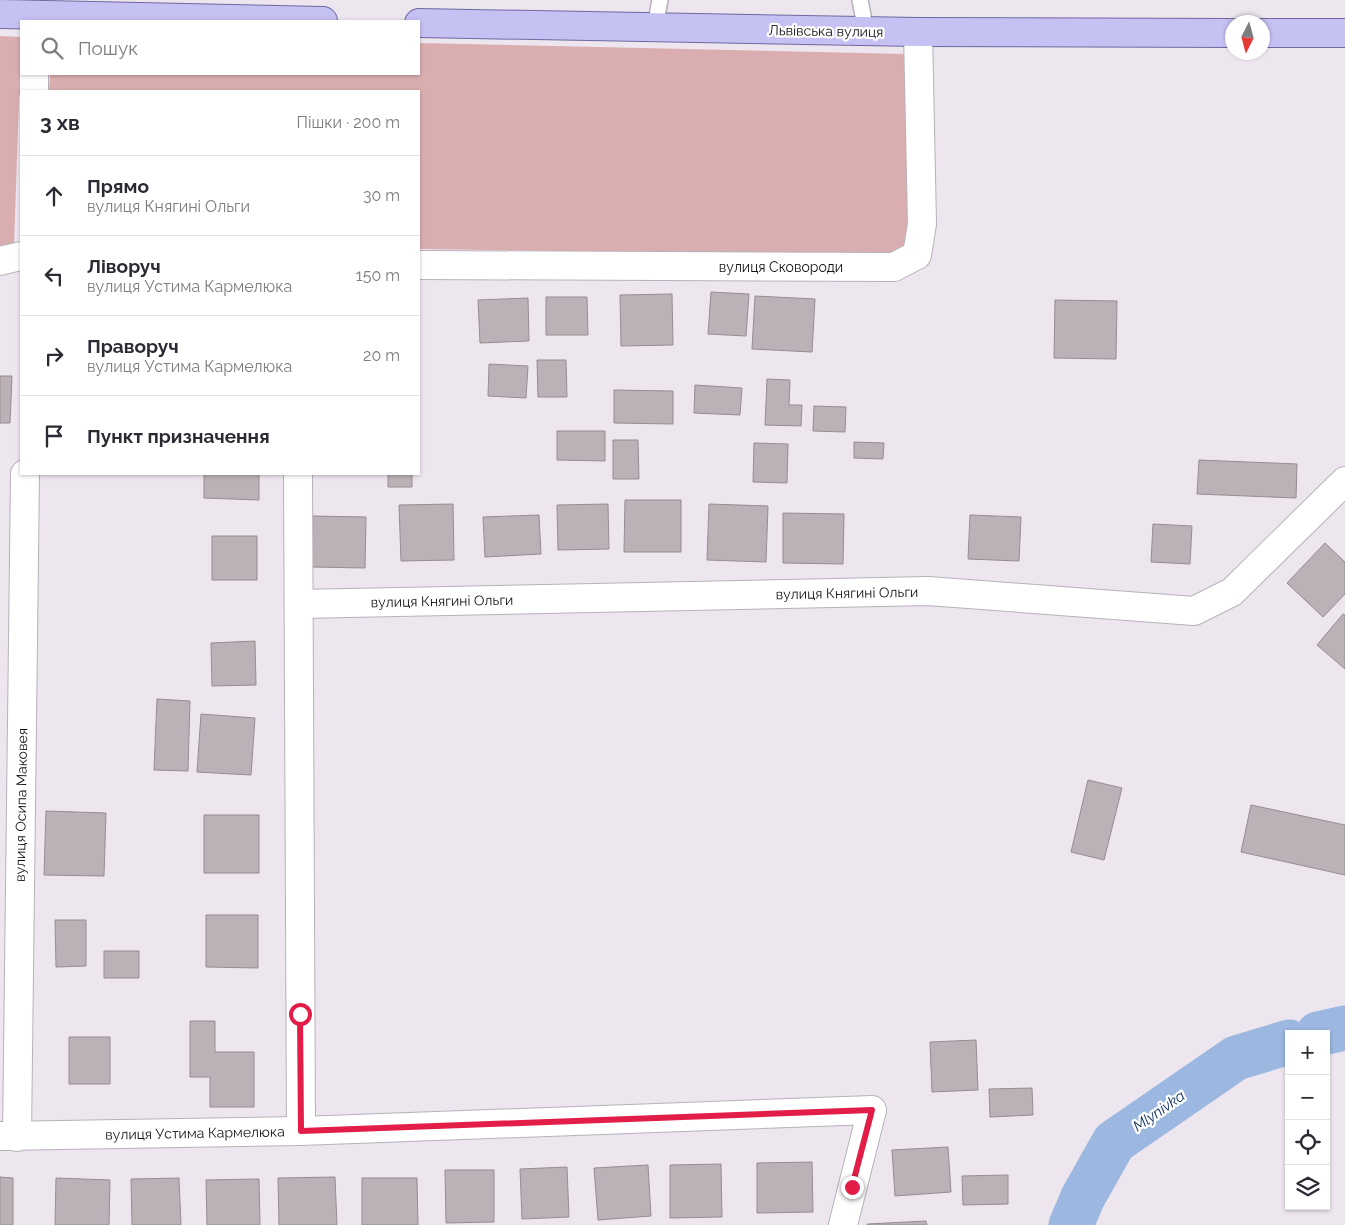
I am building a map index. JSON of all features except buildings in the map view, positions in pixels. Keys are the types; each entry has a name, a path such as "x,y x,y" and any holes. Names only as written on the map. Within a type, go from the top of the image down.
{"main road":[{"path":"0,14 36,19 180,20"},
{"name":"Львівська вулиця","path":"420,23 918,32 1225,33"},
{"path":"1270,33 1345,33"}],"street":[{"name":"вулиця Сковороди","path":"420,265 894,267 917,256 922,224 918,32"},
{"path":"34,75 34,90"},
{"path":"0,261 20,256"},
{"name":"вулиця Осипа Маковея","path":"9,1136 25,475"},
{"path":"298,475 301,1131"},
{"name":"вулиця Княгині Ольги","path":"299,604 928,591 1194,611 1232,592 1345,481"},
{"name":"вулиця Устима Кармелюка","path":"9,1136 301,1131 872,1110 843,1225"}],"lane":[{"path":"655,27 660,0"},
{"path":"860,0 866,31"}],"shaded area":[{"path":"0,36 20,37 14,246 0,246"},
{"path":"420,43 906,54 908,245 890,256 420,249 420,90 49,90 50,75 420,75"}],"waterway":[{"name":"Mlynivka","path":"1330,1031 1345,1028"},
{"name":"Mlynivka","path":"1071,1225 1083,1197 1114,1142 1236,1058 1285,1043"}],"route":[{"path":"300,1014 301,1131 872,1110 852,1187"}]}
